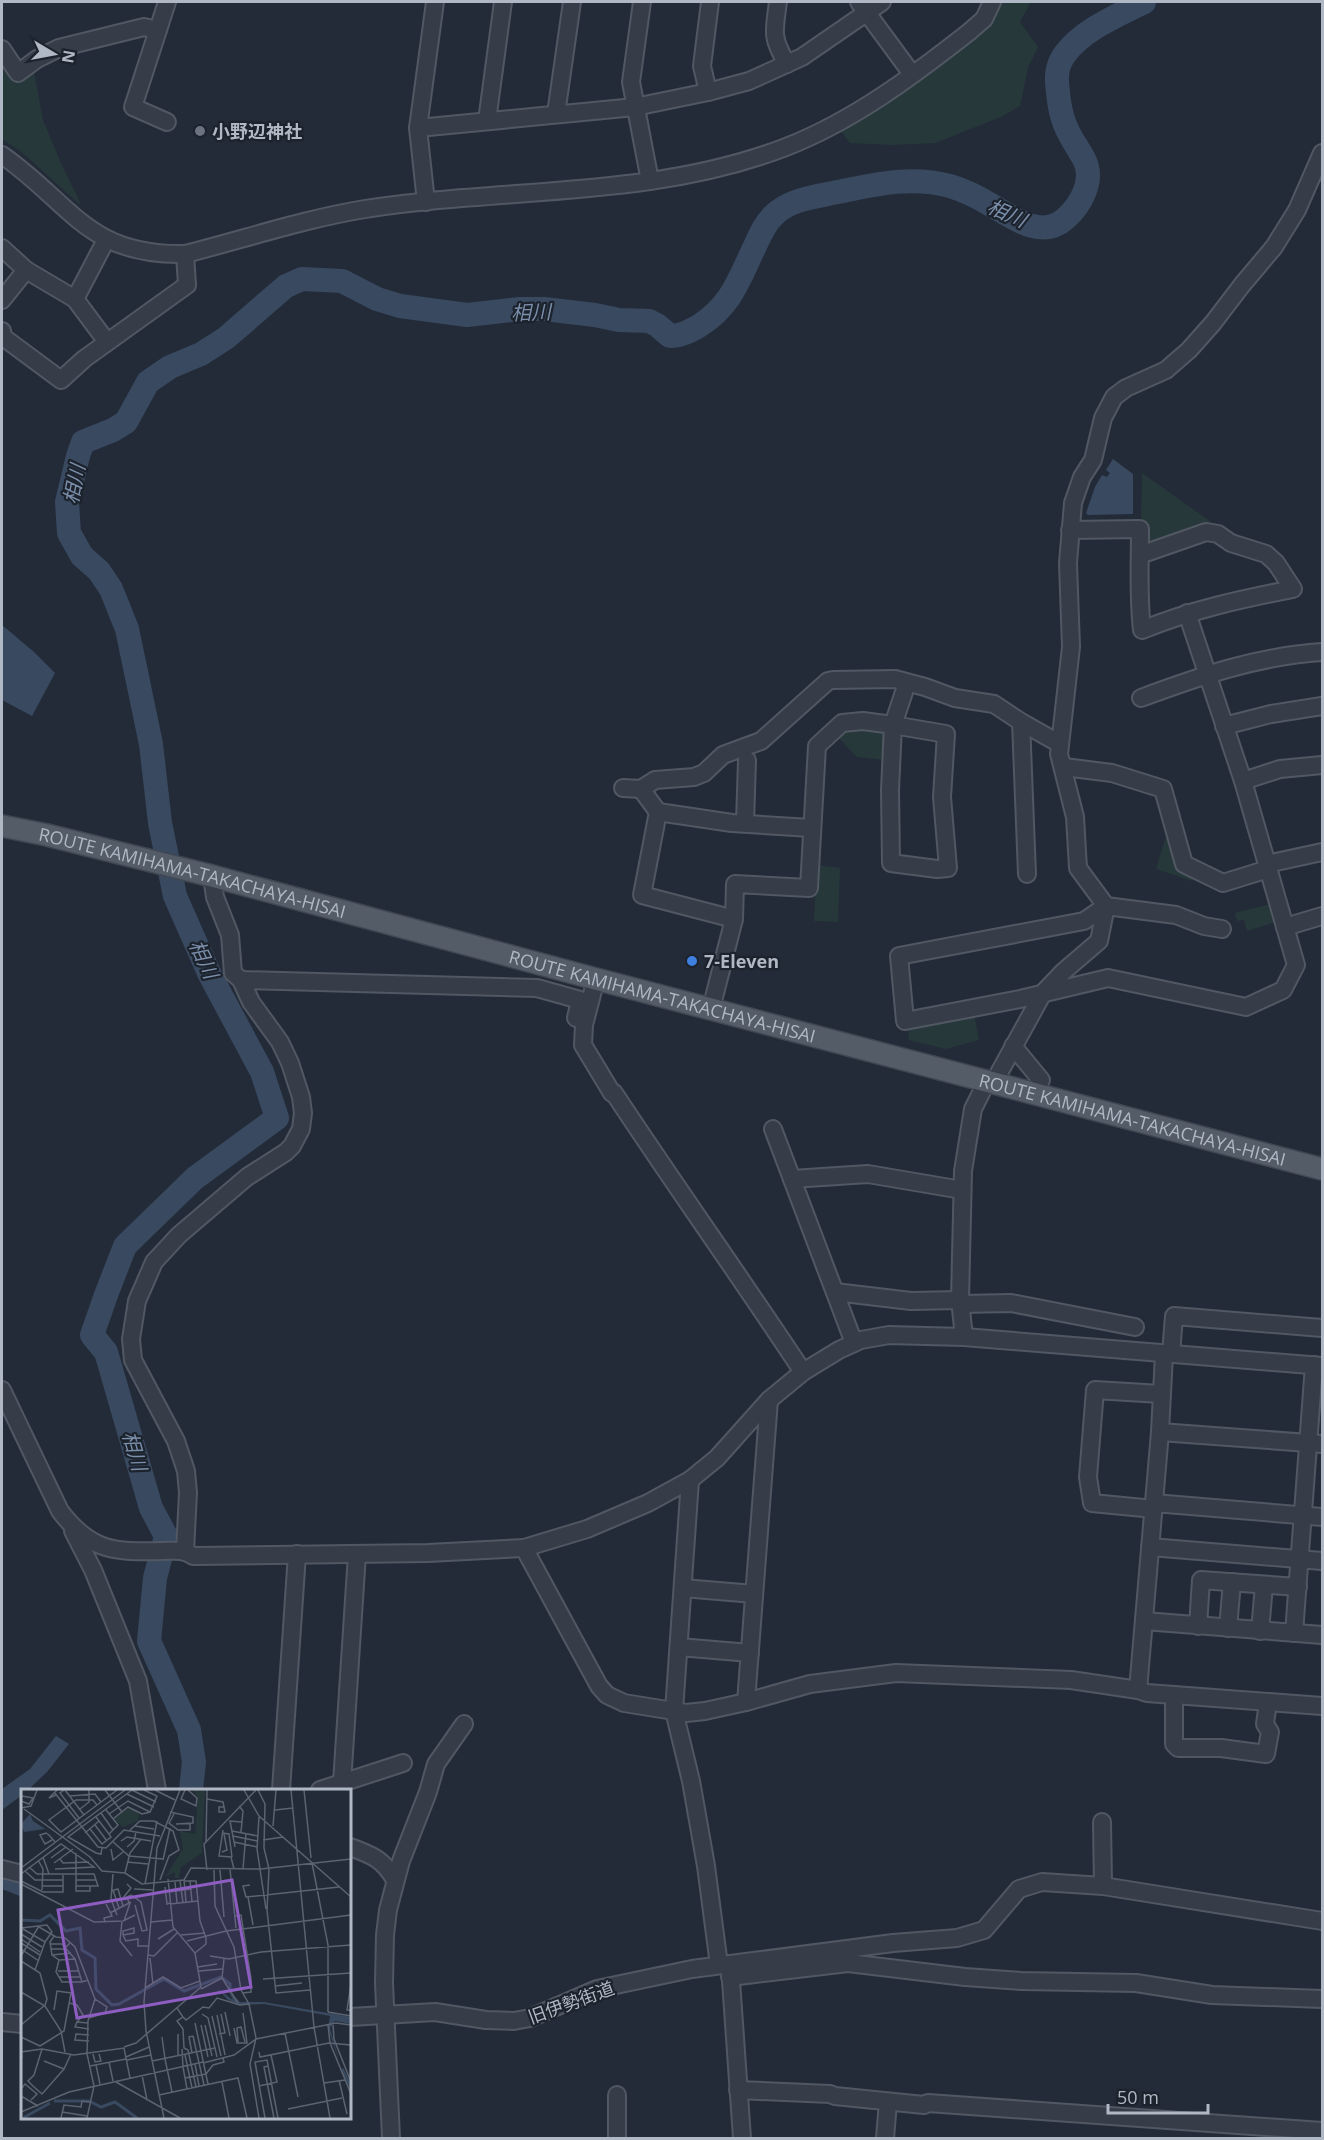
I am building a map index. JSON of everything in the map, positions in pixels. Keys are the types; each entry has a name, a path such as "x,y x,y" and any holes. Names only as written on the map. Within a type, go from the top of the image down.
{"main road":[{"name":"ROUTE KAMIHAMA-TAKACHAYA-HISAI","path":"2,826 191,870 596,979 1323,1169"}],"street":[{"path":"167,2 133,107 167,122"},
{"path":"426,202 418,128 435,2"},
{"path":"487,121 503,2"},
{"path":"556,114 573,2"},
{"path":"642,2 630,82 650,181"},
{"path":"708,92 702,66 710,2"},
{"path":"778,2 774,34 776,45 787,64"},
{"path":"418,128 635,107 749,81 820,46 862,7 882,2"},
{"path":"2,155 78,221 106,240 116,245 147,252 164,255 185,254 364,209 650,181 718,168 787,147 846,120 912,74 978,25 984,19 992,2"},
{"path":"862,7 912,74"},
{"path":"2,49 18,72 37,59 60,48 144,27 158,30"},
{"path":"964,1337 960,1302 962,1190 969,1122 973,1110 1043,993 1064,971 1099,941 1106,906 1078,868 1075,817 1059,754 1071,647 1068,563 1073,503 1082,477 1093,460 1103,418 1114,397 1126,388 1166,370 1189,350 1214,323 1274,247 1297,210 1323,153"},
{"path":"75,298 106,240"},
{"path":"2,248 26,270 75,298 107,342"},
{"path":"2,331 3,338 61,380 107,342 187,285 185,254"},
{"path":"2,300 26,270"},
{"path":"1070,530 1140,529 1140,555 1142,630 1188,613 1235,600 1293,589 1276,563 1266,554 1232,543 1218,534 1206,532 1140,555"},
{"path":"1188,613 1206,674 1243,781 1296,965 1283,990 1246,1007 1108,978 905,1021 898,956 1084,921 1106,906 1176,915 1204,926 1222,929"},
{"path":"1141,698 1206,674 1244,664 1323,652"},
{"path":"623,788 641,789 655,780 694,777 704,773 723,755 761,741 828,681 887,678 925,687 955,698 994,704 1060,744"},
{"path":"711,1009 734,919 735,884 809,888 818,746 842,723 863,721 893,725 946,734 942,797 948,868 937,869 891,863 893,725 907,683"},
{"path":"1224,726 1271,714 1323,706"},
{"path":"1021,722 1027,874"},
{"path":"745,823 747,760"},
{"path":"1243,781 1280,770 1323,765"},
{"path":"1064,767 1112,773 1162,789 1184,864 1223,883 1267,867 1323,852"},
{"path":"641,789 658,812 732,823 811,828"},
{"path":"658,812 642,895 734,919"},
{"path":"182,1551 188,1492 186,1471 176,1441 133,1360 131,1339 137,1301 154,1262 179,1235 247,1177 292,1146 301,1129 303,1113 301,1097 290,1063 280,1042 251,1002 241,980 233,972 230,935 215,897 212,876"},
{"path":"1286,927 1323,916"},
{"path":"596,979 584,1025 583,1046 612,1093 719,1246 803,1372"},
{"path":"241,980 537,988 580,1000 573,1034 574,1044 583,1046"},
{"path":"1013,1046 1041,1080"},
{"path":"774,1129 854,1343"},
{"path":"792,1179 868,1174 962,1190"},
{"path":"835,1292 910,1301 1011,1303 1135,1327"},
{"path":"1138,1690 1160,1431 1161,1394 1172,1316 1323,1328"},
{"path":"70,1524 92,1542 104,1548 131,1552 182,1551 193,1556 428,1553 524,1548 587,1529 623,1515 690,1480 717,1458 769,1400 803,1372 838,1350 854,1343 889,1335 964,1337 1318,1365 1315,1443 1303,1515 1294,1633"},
{"path":"2,1390 60,1511 70,1524 93,1570 131,1662 141,1698 157,1789"},
{"path":"1161,1394 1095,1390 1088,1477 1092,1503 1293,1513 1323,1517"},
{"path":"746,1702 769,1400"},
{"path":"1160,1431 1315,1443"},
{"path":"690,1480 674,1711 693,1792 726,1969 742,2139"},
{"path":"1150,1547 1323,1561"},
{"path":"524,1548 599,1686 607,1695 624,1703 686,1713 705,1711 810,1684 896,1672 1071,1680 1147,1693 1323,1706"},
{"path":"280,1789 297,1554"},
{"path":"342,1783 357,1554"},
{"path":"1198,1626 1201,1580 1298,1587"},
{"path":"1228,1628 1232,1582"},
{"path":"1260,1630 1264,1585"},
{"path":"683,1588 754,1594"},
{"path":"1144,1621 1323,1635"},
{"path":"679,1647 750,1653"},
{"path":"1174,1695 1174,1744 1178,1748 1221,1748 1266,1754 1270,1732 1264,1724 1268,1702"},
{"path":"391,2139 385,1935 395,1880 436,1764 464,1724"},
{"path":"326,1789 403,1763"},
{"path":"1102,1822 1103,1886"},
{"path":"351,1847 377,1858 388,1868 395,1880"},
{"path":"2,1869 21,1874"},
{"path":"726,1969 893,1943 957,1938 984,1930 1019,1888 1042,1882 1103,1886 1323,1921"},
{"path":"726,1969 848,1963 965,1977 1022,1981 1136,1983 1212,1995 1323,1999"},
{"name":"旧伊勢街道","path":"351,2017 435,2012 486,2020 514,2021 530,2018 597,1989 692,1969 726,1969"},
{"path":"2,2022 21,2024"},
{"path":"738,2090 830,2094 888,2102 1323,2131"},
{"path":"617,2095 617,2139"},
{"path":"885,2139 888,2102"}],"shaded area":[{"path":"1000,2 1031,2 1020,22 1038,47 1028,68 1020,106 1001,117 935,143 892,145 850,143 841,131 862,117"},
{"path":"5,61 34,72 43,120 79,204 24,154 2,139 2,73"},
{"path":"1142,473 1221,529 1155,544 1146,538 1147,523 1141,523"},
{"path":"850,728 881,730 887,737 886,760 857,757 837,736 843,730"},
{"path":"1167,838 1194,876 1192,881 1156,869"},
{"path":"817,865 840,868 838,922 814,921"},
{"path":"1271,904 1276,922 1247,931 1244,920 1237,921 1235,913"},
{"path":"974,1014 979,1040 946,1049 909,1040 908,1027"}],"water":[{"path":"1113,459 1133,474 1133,514 1088,515 1086,513 1095,487 1102,475 1107,477 1110,473 1106,470"},
{"path":"2,625 55,673 32,716 2,700"},
{"path":"56,1736 69,1744 47,1772 29,1789 21,1789 21,1796 2,1810 2,1789 30,1769"},
{"path":"2,1875 21,1882 21,1897 2,1889"}],"waterway":[{"name":"相川","path":"191,1789 194,1762 189,1730 149,1641 155,1578 166,1536 151,1508 106,1352 92,1335 125,1246 195,1178 277,1118 262,1072 209,973 175,896 160,823 151,744 127,629 111,589 99,571 82,556 69,533 67,502 83,442 126,422 148,382 170,367 201,354 226,338 286,286 302,279 342,281 377,299 400,306 467,315 520,309 544,309 619,320 649,321 670,336 674,336 699,326 719,309 739,280 768,222 780,210 802,200 877,184 920,181 960,190 1027,224 1037,227 1056,225 1076,207 1085,192 1088,175 1084,159 1064,123 1057,82 1060,63 1073,45 1091,30 1144,2"}],"place":[{"name":"小野辺神社","path":"200,131"},
{"name":"7-Eleven","path":"692,961"}]}
